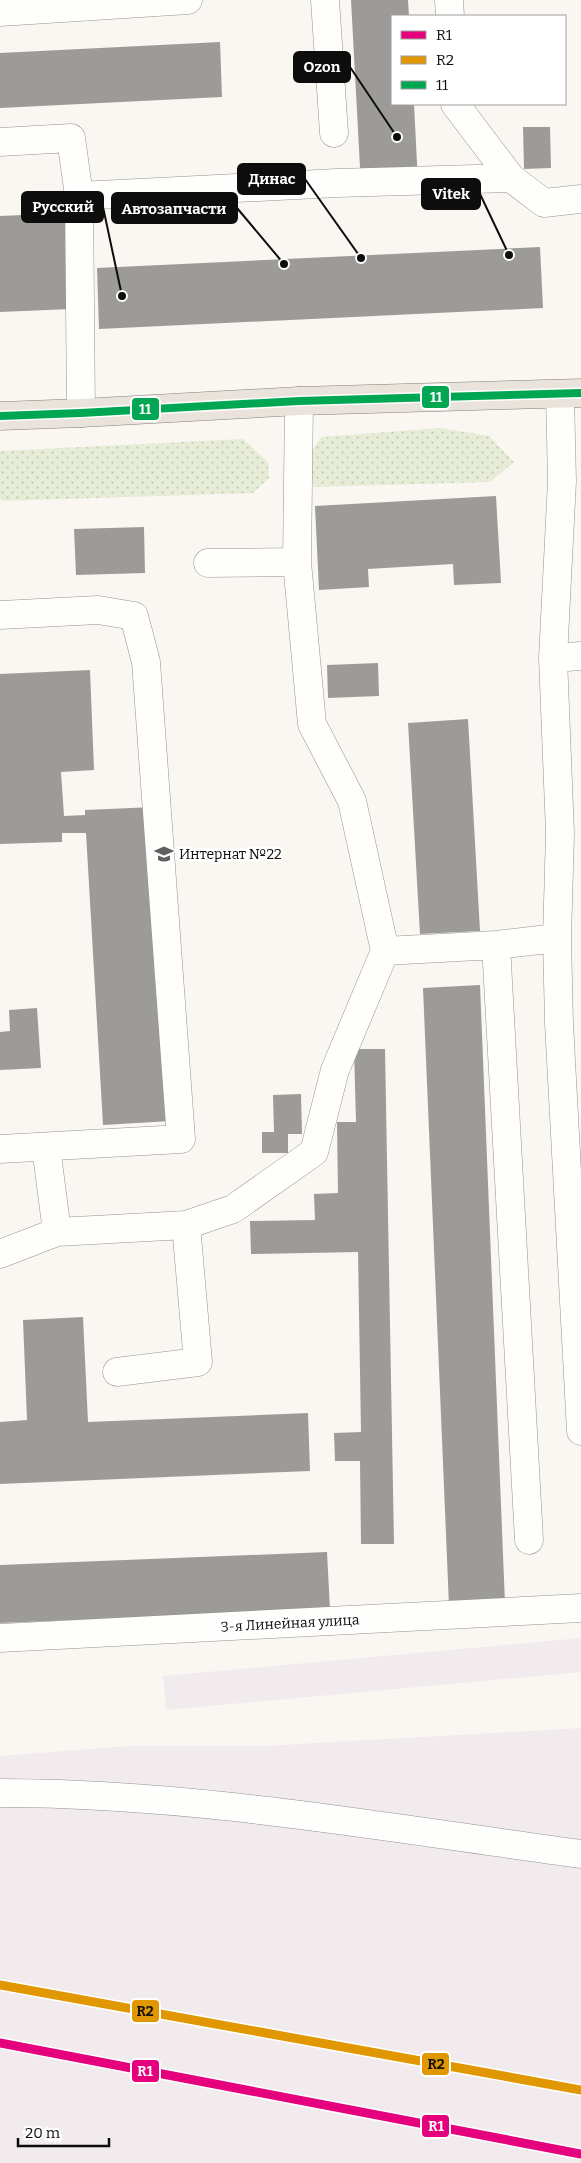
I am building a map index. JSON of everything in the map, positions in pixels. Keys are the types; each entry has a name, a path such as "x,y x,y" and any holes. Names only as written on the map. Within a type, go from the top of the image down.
{"main road":[{"path":"0,416 299,402 570,394"}],"lane":[{"path":"0,12 188,0"},
{"path":"325,0 334,134"},
{"path":"449,0 450,15"},
{"path":"456,105 511,178 544,203 581,199"},
{"path":"0,142 71,138 79,196 81,413"},
{"path":"79,196 327,184 511,178"},
{"path":"570,394 571,481 553,658 571,832 557,938 570,1022 581,1431"},
{"path":"0,1254 57,1232 186,1225 233,1209 314,1152 335,1070 385,952 352,801 312,724 297,562 299,402"},
{"path":"208,563 297,562"},
{"path":"0,615 98,610 134,616 146,662 181,1139 0,1149"},
{"path":"553,658 581,656"},
{"path":"385,952 496,945 557,938"},
{"path":"496,945 529,1540"},
{"path":"46,1146 57,1232"},
{"path":"117,1372 198,1362 186,1225"},
{"name":"3-я Линейная улица","path":"0,1638 581,1608"},
{"path":"0,1793 59,1793 236,1806 581,1854"}],"shaded area":[{"path":"581,1638 581,1672 166,1710 163,1676"},
{"path":"581,1728 581,2163 0,2163 0,1756 128,1746 264,1746"}],"green space":[{"path":"440,428 489,436 514,462 490,482 314,487 308,457 321,437"},
{"path":"243,439 268,462 269,478 253,493 3,501 0,499 0,451"}],"building":[{"path":"351,0 408,0 409,15 391,15 391,105 414,105 418,183 361,186"},
{"path":"220,42 222,97 0,108 0,53"},
{"path":"523,127 550,127 551,168 524,169"},
{"path":"67,213 71,309 0,312 0,216"},
{"path":"540,247 543,308 99,329 97,268"},
{"path":"496,496 501,583 454,585 453,564 368,569 369,587 319,590 315,506"},
{"path":"144,527 145,573 76,575 74,529"},
{"path":"378,663 379,696 328,698 327,665"},
{"path":"90,670 94,770 61,772 64,816 85,815 85,810 154,807 171,1121 103,1125 86,833 62,833 62,842 0,844 0,674"},
{"path":"468,719 480,931 420,934 408,723"},
{"path":"480,985 505,1604 449,1606 423,988"},
{"path":"37,1008 41,1068 0,1070 0,1032 10,1031 9,1010"},
{"path":"354,1049 385,1049 394,1544 361,1544 360,1461 335,1461 334,1433 361,1432 358,1252 251,1254 250,1221 315,1220 314,1194 338,1193 337,1122 356,1122"},
{"path":"301,1094 302,1134 288,1134 288,1153 262,1153 262,1132 274,1132 273,1095"},
{"path":"83,1317 88,1422 308,1413 310,1471 0,1484 0,1422 27,1420 23,1320"},
{"path":"327,1552 330,1610 0,1623 0,1565"}],"transit line":[{"name":"11","path":"0,416 299,401 581,393"},
{"name":"R2","path":"0,1985 581,2090"},
{"name":"R1","path":"0,2043 581,2154"}],"place":[{"name":"Ozon","path":"397,137"},
{"name":"Vitek","path":"509,255"},
{"name":"Динас","path":"361,258"},
{"name":"Автозапчасти","path":"284,264"},
{"name":"Русский","path":"122,296"},
{"name":"Интернат №22","path":"164,854"}]}
